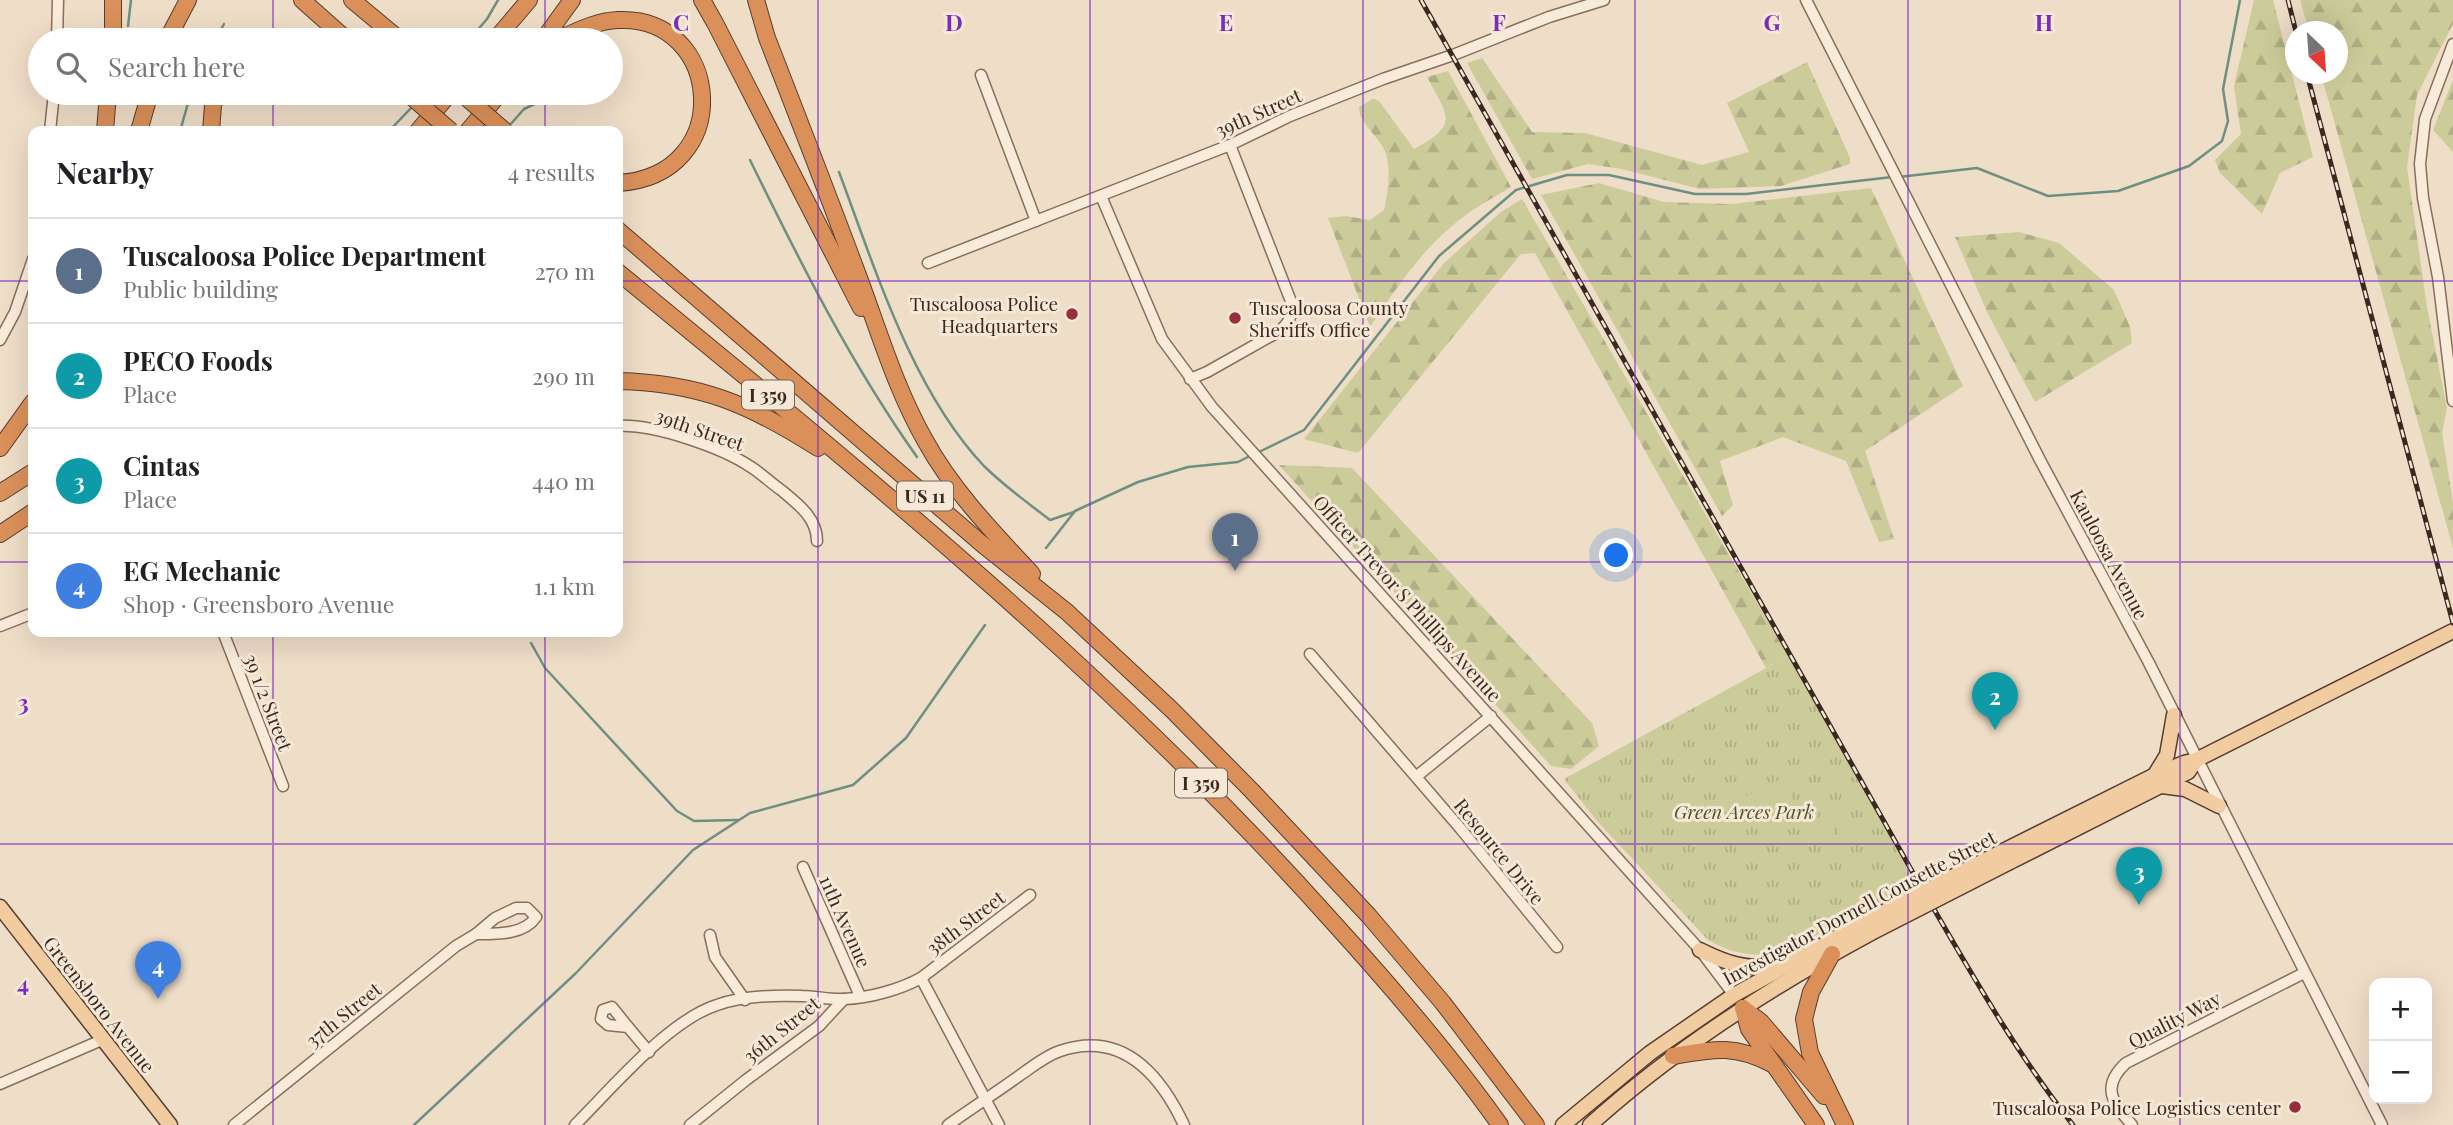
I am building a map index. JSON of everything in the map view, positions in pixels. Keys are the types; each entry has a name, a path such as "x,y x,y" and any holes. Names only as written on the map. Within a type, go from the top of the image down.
{"highway":[{"path":"113,0 113,28"},
{"path":"302,0 334,28"},
{"path":"352,0 386,28"},
{"path":"505,28 529,0"},
{"path":"552,28 572,0"},
{"path":"702,0 880,341 916,424 954,486 1067,612"},
{"path":"756,0 767,38 853,262 880,341"},
{"path":"173,28 185,4"},
{"path":"584,28 603,22 638,22 669,36 685,51 697,70 702,93 701,116 688,146 673,164 654,175 623,183"},
{"path":"105,126 107,105"},
{"path":"140,126 147,105"},
{"path":"212,126 214,105"},
{"path":"421,105 445,126"},
{"path":"422,126 440,105"},
{"path":"475,105 499,126"},
{"path":"472,126 490,105"},
{"name":"US 11","path":"623,234 982,544 1067,612"},
{"name":"I 359","path":"623,276 1030,620 1228,810 1358,950 1446,1055 1500,1125"},
{"path":"623,381 648,381 682,387 716,395 747,407 779,422 865,478"},
{"path":"0,449 28,409"},
{"path":"0,493 28,475"},
{"path":"0,534 28,515"},
{"path":"0,540 28,526"},
{"name":"I 359","path":"1067,612 1172,710 1339,882 1443,1003 1536,1125"},
{"path":"1832,954 1811,992 1804,1019 1810,1053 1841,1119"},
{"path":"1739,1001 1761,1022 1841,1119"},
{"path":"1739,1001 1749,1029 1816,1125"},
{"path":"1672,1056 1722,1048 1745,1052 1774,1065"}],"main road":[{"name":"Investigator Dornell Cousette Street","path":"1590,1125 1789,963 1868,928 2158,780 2184,763 2196,760 2453,631"},
{"path":"2174,715 2167,755 2158,780 2185,789 2219,806"},
{"name":"Greensboro Avenue","path":"0,907 170,1125"},
{"name":"Investigator Dornell Cousette Street","path":"1563,1125 1650,1053 1739,1001 1832,954 1868,928"},
{"path":"1700,950 1724,962 1747,968 1789,963"}],"street":[{"path":"57,28 58,0"},
{"name":"39th Street","path":"928,263 1230,145 1290,116 1383,79 1549,17 1604,0"},
{"name":"Kauloosa Avenue","path":"1806,0 1883,155 2174,715 2382,1125"},
{"path":"2453,44 2425,119 2420,164 2423,198 2447,308 2453,401"},
{"path":"981,75 1036,221"},
{"path":"51,126 53,105"},
{"path":"1190,379 1278,331 1287,325 1292,311 1292,304 1230,145"},
{"name":"Officer Trevor S Phillips Avenue","path":"1101,196 1162,339 1212,407 1700,950 1739,1001"},
{"path":"0,340 15,312 28,274"},
{"name":"39th Street","path":"623,426 656,429 732,456 751,467 812,519 817,530 817,541"},
{"path":"0,626 28,615"},
{"name":"39 1/2 Street","path":"225,637 283,786"},
{"name":"Resource Drive","path":"1310,654 1417,776 1557,947"},
{"path":"1417,776 1491,716"},
{"name":"11th Avenue","path":"803,867 860,996 907,986 921,978"},
{"name":"38th Street","path":"921,978 1030,895"},
{"name":"37th Street","path":"234,1125 456,946 495,918 516,908 527,908 536,917 530,926 521,930 476,934"},
{"path":"710,935 715,957 745,1000"},
{"name":"Quality Way","path":"2132,1125 2116,1106 2112,1094 2112,1082 2126,1063 2304,973"},
{"path":"921,978 999,1125"},
{"name":"36th Street","path":"575,1125 677,1026 696,1014 718,1004 745,1000 801,996 844,999"},
{"path":"844,999 860,996"},
{"name":"36th Street","path":"690,1125 819,1026 844,999"},
{"path":"628,1027 649,1052"},
{"path":"0,1084 104,1039"},
{"path":"948,1125 1048,1056 1081,1046 1104,1047 1126,1054 1145,1067 1167,1093 1184,1125"}],"green space":[{"path":"2254,0 2273,0 2285,47 2285,84 2294,84 2313,157 2280,173 2262,214 2220,173 2215,160 2241,134 2234,86"},
{"path":"2300,0 2453,0 2453,24 2417,95 2407,167 2427,307 2447,408 2442,433 2453,502 2453,548 2324,84 2348,84 2348,21 2306,21"},
{"path":"1482,58 1532,132 1585,133 1702,165 1749,152 1727,103 1807,62 1850,158 1850,164 1781,186 1700,189 1622,169 1588,164 1532,179 1467,63"},
{"path":"1448,71 1511,187 1466,215 1440,237 1408,274 1370,327 1328,218 1345,216 1370,220 1384,210 1388,182 1386,154 1363,120 1359,107 1373,99 1379,101 1414,149 1444,126 1444,111 1427,77"},
{"path":"2453,80 2453,152 2433,130"},
{"path":"1599,183 1664,202 1731,204 1871,188 1963,386 1865,451 1894,539 1879,542 1846,461 1783,437 1720,461 1733,505 1722,516 1541,195"},
{"path":"1522,199 1788,656 1766,668 1535,253 1521,254 1358,453 1304,439 1444,263 1501,212"},
{"path":"2019,232 2059,243 2114,290 2130,327 2132,343 2035,402 1988,314 1955,237"},
{"path":"1279,465 1352,468 1592,723 1599,746 1571,769 1551,766"},
{"name":"Green Arces Park","path":"1788,656 1916,884 1782,953 1744,953 1708,940 1597,821 1564,779"},
{"path":"1781,779 1799,812 1774,820 1767,820 1754,813 1742,798"},
{"path":"1844,809 1860,839 1846,846 1830,817"},
{"path":"1826,819 1843,849 1829,856 1812,827"}],"waterway":[{"path":"128,26 131,0"},
{"path":"479,28 498,0"},
{"path":"1899,177 1977,168 2048,196 2118,191 2189,166 2222,141 2228,121 2223,89 2240,0"},
{"path":"222,28 224,24"},
{"path":"181,126 188,105"},
{"path":"509,126 524,109 532,105"},
{"path":"394,126 413,106"},
{"path":"750,160 848,349 917,457"},
{"path":"839,172 898,326 936,402 984,466 1016,494 1050,520 1074,512"},
{"path":"1259,452 1304,430 1439,256 1516,190 1567,175 1609,175 1695,194 1746,194 1892,177"},
{"path":"1046,548 1075,511 1138,482 1188,467 1238,462 1250,456"},
{"path":"414,1125 576,973 693,850 750,813 853,785 906,738 985,625"},
{"path":"531,643 545,668 677,811 694,821 738,820"}],"railway":[{"path":"1421,0 1917,880 2010,1036 2073,1125"},
{"path":"2288,0 2293,21"},
{"path":"2310,84 2453,623"}],"place":[{"name":"Tuscaloosa Police Headquarters","path":"1072,314"},
{"name":"Tuscaloosa County Sheriffs Office","path":"1235,318"},
{"name":"Tuscaloosa Police Department","path":"1235,571"},
{"name":"PECO Foods","path":"1995,730"},
{"name":"Cintas","path":"2139,905"},
{"name":"EG Mechanic","path":"158,999"},
{"name":"Tuscaloosa Police Logistics center","path":"2295,1107"}]}
